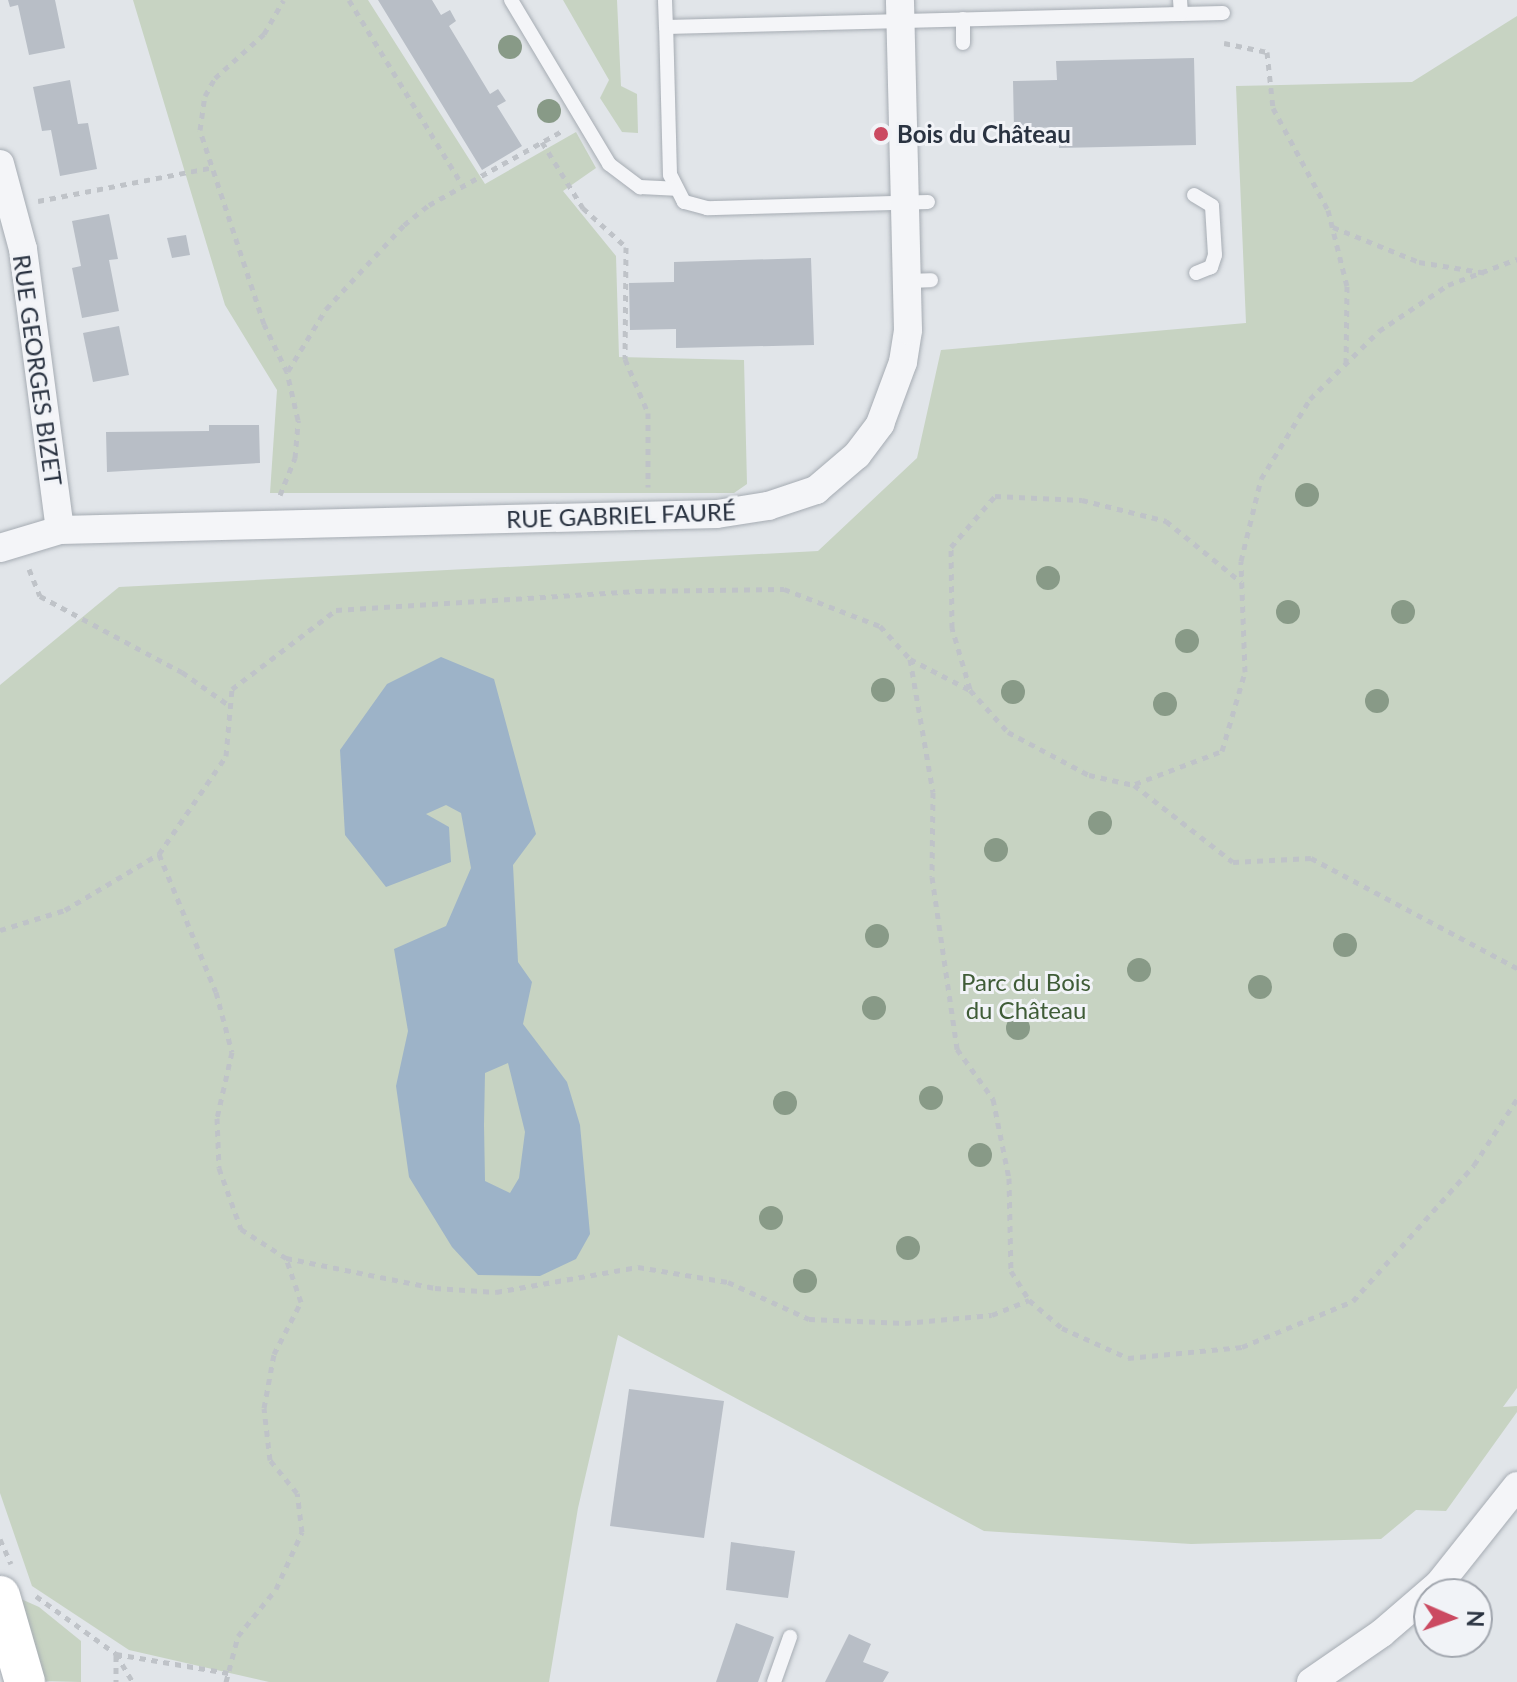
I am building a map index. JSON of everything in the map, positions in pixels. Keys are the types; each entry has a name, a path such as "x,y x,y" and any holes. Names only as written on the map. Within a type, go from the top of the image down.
{"main road":[{"path":"15,1587 25,1682"}],"street":[{"name":"RUE GABRIEL FAURÉ","path":"8,545 60,530 647,516 768,506 816,490 839,474 880,424 896,388 918,281 916,202 900,10"},
{"name":"RUE GEORGES BIZET","path":"0,164 12,206 11,249 60,530"},
{"path":"1311,1682 1382,1633 1439,1584 1517,1486"}],"lane":[{"path":"511,0 609,164 624,178 651,190 675,189"},
{"path":"665,0 670,175 684,202 707,208 916,202"},
{"path":"666,27 900,10 963,19 1181,7 1223,13"},
{"path":"963,19 963,43"},
{"path":"1194,195 1212,206 1215,241 1211,267 1196,273"},
{"path":"774,1682 790,1637"}],"path":[{"path":"247,526 281,493 295,458 298,420 287,372 264,324 210,168 200,130 205,96 215,78 264,34 284,0"},
{"path":"349,0 463,186"},
{"path":"1224,43 1267,52 1273,108 1332,226 1347,286 1346,364"},
{"path":"287,372 326,309 404,225 463,186 583,119"},
{"path":"542,142 583,208 626,247 625,359 648,413 647,516"},
{"path":"12,206 210,168"},
{"path":"1332,226 1419,262 1488,273"},
{"path":"1134,785 1222,751 1245,672 1241,582 1261,479 1310,399 1379,331 1448,285 1488,273 1517,259"},
{"path":"970,690 952,628 951,547 995,496 1082,500 1166,521 1241,582"},
{"path":"8,545 40,596 182,672 230,706"},
{"path":"0,930 65,910 159,854 226,756 232,689 336,610 636,591 784,589 880,626 910,659 970,690 1008,732 1089,775 1134,785 1233,862 1311,858 1517,968"},
{"path":"910,659 933,792 932,877 957,1049 993,1099 1009,1178 1011,1271 1029,1300 1062,1328 1128,1358 1242,1347 1353,1301 1474,1165 1517,1099"},
{"path":"159,854 216,992 232,1052 217,1118 219,1168 241,1229 286,1258 435,1288 496,1292 638,1267 728,1282 809,1319 905,1323 992,1315 1029,1300"},
{"path":"226,1682 238,1636 276,1589 302,1532 297,1493 270,1460 264,1408 274,1354 301,1302 286,1258"},
{"path":"0,1539 15,1587 116,1654 228,1673"},
{"path":"116,1654 116,1682"},
{"path":"116,1654 133,1682"}],"green space":[{"path":"133,0 368,0 485,184 576,132 596,168 563,191 616,256 619,357 744,360 747,484 734,493 270,493 277,390 225,305"},
{"path":"563,0 617,0 621,86 637,94 638,133 622,132 600,98 609,80"},
{"name":"Parc du Bois du Château","path":"1517,16 1517,1388 1503,1407 1517,1406 1517,1412 1446,1511 1416,1510 1381,1539 1191,1544 984,1531 618,1335 578,1508 549,1682 269,1682 129,1650 32,1586 0,1493 0,685 119,587 818,551 917,458 941,350 1246,323 1236,86 1412,82"},
{"path":"21,1599 39,1607 81,1641 81,1682 44,1681"}],"water":[{"path":"441,657 494,679 536,834 513,865 518,962 532,982 523,1024 567,1082 580,1125 590,1234 576,1259 540,1276 478,1275 452,1247 409,1177 396,1086 408,1031 394,949 446,926 471,868 461,813 446,805 426,814 449,827 451,862 386,887 345,835 340,750 387,684","holes":["508,1063 525,1132 519,1178 510,1193 485,1181 485,1073"]}],"building":[{"path":"8,0 55,0 65,48 29,55 18,5 10,7"},
{"path":"378,0 432,0 441,15 450,10 456,21 449,26 490,94 498,89 506,101 497,106 522,146 482,170"},
{"path":"1194,58 1196,145 1059,148 1058,127 1014,129 1013,81 1057,80 1056,61"},
{"path":"70,80 78,124 88,123 97,169 60,176 51,130 42,131 33,87"},
{"path":"109,214 118,259 109,260 119,311 82,318 72,268 81,266 72,221"},
{"path":"186,235 190,255 172,258 167,238"},
{"path":"811,258 814,345 676,348 676,329 630,330 629,283 674,282 674,262"},
{"path":"119,326 129,375 93,382 83,333"},
{"path":"209,425 259,425 260,463 107,472 106,432 209,431"},
{"path":"629,1389 724,1401 704,1538 610,1526"},
{"path":"731,1542 795,1551 788,1598 726,1590"},
{"path":"736,1623 774,1637 758,1682 716,1682"},
{"path":"849,1634 871,1644 863,1662 889,1672 883,1682 825,1682"}],"place":[{"name":"Bois du Château","path":"881,134"}]}
